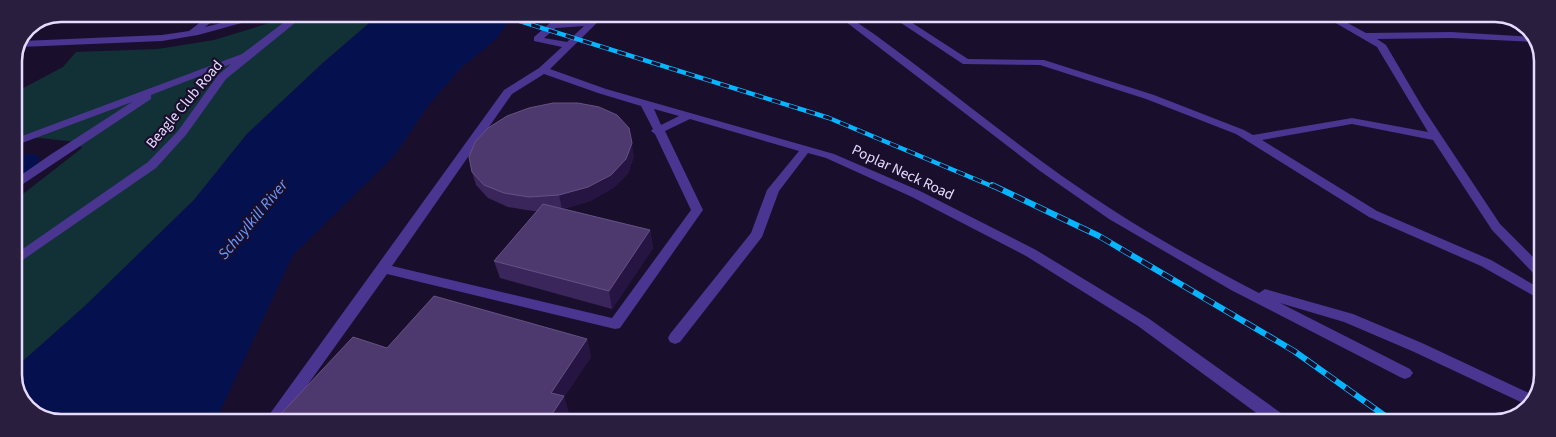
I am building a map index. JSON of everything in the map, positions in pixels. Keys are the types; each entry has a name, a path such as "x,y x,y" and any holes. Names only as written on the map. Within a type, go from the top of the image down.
{"street":[{"path":"192,33 206,22"},
{"path":"27,44 162,38 237,22"},
{"name":"Beagle Club Road","path":"23,255 152,166 182,133 222,77 248,54 290,22"},
{"path":"850,22 1074,191 1171,251 1405,373"},
{"path":"905,22 966,62 1041,62 1150,97 1240,132 1373,214 1486,263 1534,291"},
{"path":"1339,22 1381,45 1437,137 1496,227 1534,265"},
{"path":"569,45 537,39 553,25 591,23"},
{"path":"278,414 508,92 543,70 591,23"},
{"path":"1364,36 1451,35 1527,40"},
{"path":"22,140 248,54"},
{"name":"Poplar Neck Road","path":"543,70 646,104 830,156 916,194 1031,253 1142,322 1270,414"},
{"path":"22,180 54,157 109,123 163,86"},
{"path":"384,268 615,324 697,210 657,131 646,104"},
{"path":"657,131 688,116"},
{"path":"1251,139 1352,120 1437,137"},
{"path":"675,338 757,234 772,190 806,149"},
{"path":"1234,284 1348,318 1417,347 1526,398"}],"green space":[{"path":"273,22 371,22 324,62 247,134 194,200 85,306 23,361 22,194 82,148 77,142 30,137 22,139 22,89 63,67 76,52 158,49 214,40"}],"water":[{"name":"Schuylkill River","path":"371,22 509,22 495,40 461,68 427,107 395,155 293,255 219,414 62,414 47,412 34,403 25,388 23,361 85,306 194,200 247,134 324,62"},
{"path":"30,154 40,156 37,165 22,175 22,155"}],"building":[{"path":"553,103 578,103 599,107 617,115 629,128 632,143 626,159 611,175 588,187 559,195 529,197 504,193 484,185 472,172 469,157 475,142 488,128 507,116 529,108"},
{"path":"543,204 650,230 609,291 494,261"},
{"path":"434,296 587,339 551,393 564,396 552,414 281,414 353,337 387,348"}],"railway":[{"path":"523,22 829,118 994,187"},
{"path":"992,185 1099,236 1294,351 1382,414"}]}
